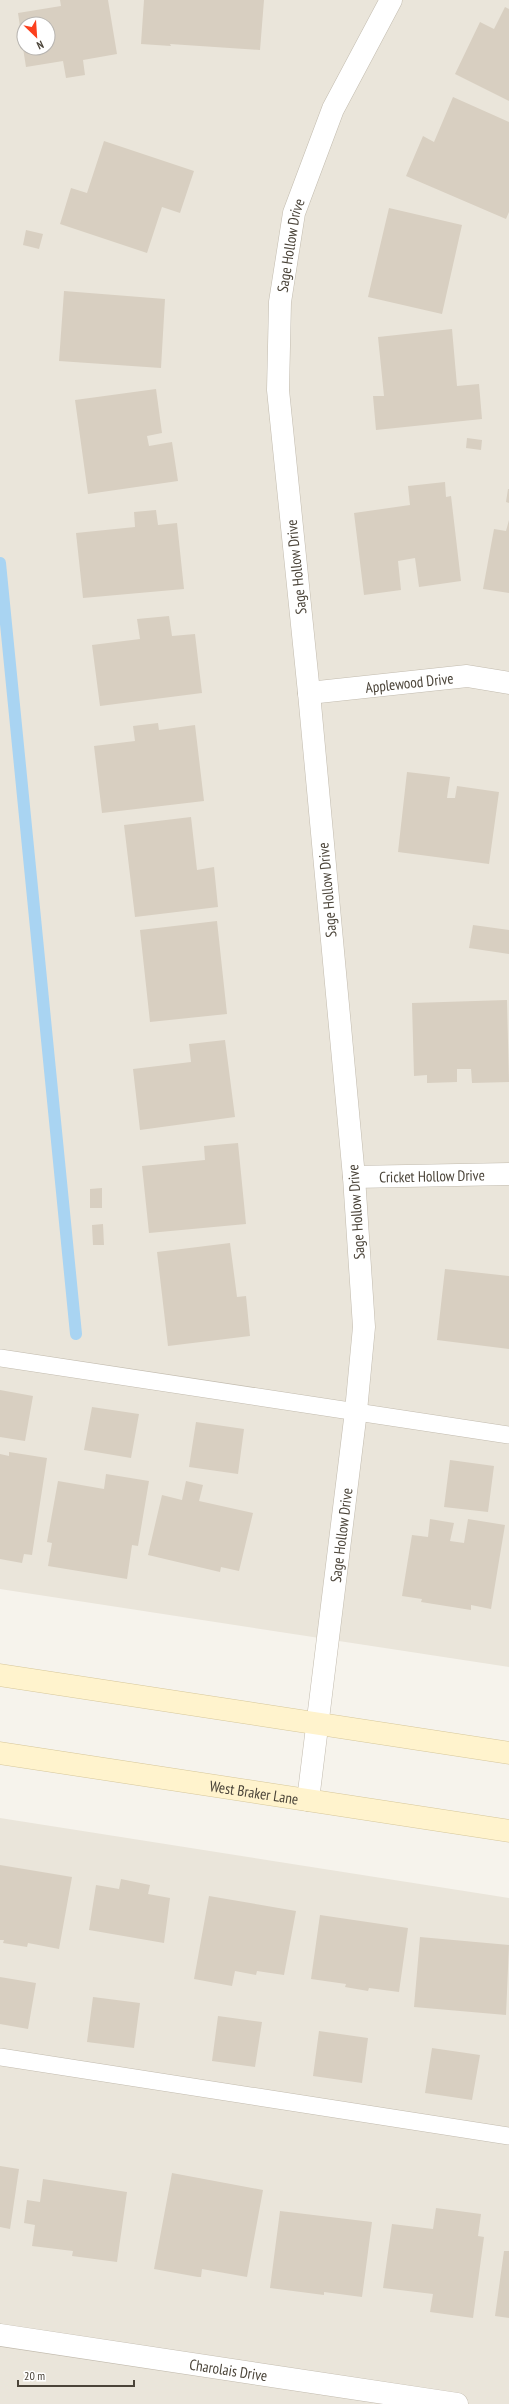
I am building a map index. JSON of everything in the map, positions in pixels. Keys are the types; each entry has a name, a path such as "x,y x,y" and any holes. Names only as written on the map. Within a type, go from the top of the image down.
{"main road":[{"path":"0,1675 509,1753"},
{"name":"West Braker Lane","path":"0,1753 509,1831"}],"street":[{"name":"Sage Hollow Drive","path":"308,1800 356,1411 364,1326 354,1177 309,693 278,390 280,302 294,213 332,109 391,0"},
{"name":"Applewood Drive","path":"309,693 467,676 509,683"},
{"name":"Cricket Hollow Drive","path":"354,1177 509,1174"},
{"name":"Charolais Drive","path":"0,2335 457,2404"}],"lane":[{"path":"0,1358 509,1435"},
{"path":"0,2057 509,2136"}],"shaded area":[{"path":"0,0 509,0 509,1667 0,1589"},
{"path":"0,1818 509,1898 509,2404 0,2404"}],"building":[{"path":"60,0 108,0 117,54 83,60 85,75 66,78 63,61 26,67 24,56 56,56 56,16 18,16 18,13 61,6"},
{"path":"144,0 264,0 260,50 170,44 171,46 141,44"},
{"path":"505,7 509,9 509,101 455,74 480,22 494,29"},
{"path":"453,97 509,122 509,212 506,219 406,176 423,136 434,142"},
{"path":"104,141 194,171 180,213 162,207 147,253 60,224 71,188 87,193"},
{"path":"389,208 462,225 442,314 368,297"},
{"path":"26,230 43,234 39,249 23,245"},
{"path":"64,291 165,299 161,368 59,361"},
{"path":"452,329 457,386 479,384 482,419 376,430 373,396 384,396 378,337"},
{"path":"156,389 162,433 147,436 149,446 172,442 178,481 88,494 75,400"},
{"path":"467,438 482,440 481,450 466,448"},
{"path":"445,482 446,497 451,496 461,581 419,587 415,558 398,561 401,590 364,595 354,513 410,505 408,486"},
{"path":"509,489 509,503 506,502"},
{"path":"156,510 158,525 177,523 184,589 83,598 76,533 135,527 134,512"},
{"path":"509,520 509,593 483,589 494,529 506,531"},
{"path":"169,616 172,636 195,634 202,693 100,706 92,645 140,639 137,619"},
{"path":"158,723 159,730 195,725 204,801 102,813 94,746 135,741 133,726"},
{"path":"407,772 450,777 447,798 455,798 457,786 499,792 489,864 398,852"},
{"path":"191,817 197,870 214,867 218,907 135,917 124,825"},
{"path":"217,921 227,1014 150,1022 140,930"},
{"path":"473,925 509,930 509,954 469,948"},
{"path":"507,1000 509,1082 472,1083 471,1069 457,1069 457,1082 427,1083 427,1075 414,1076 412,1003"},
{"path":"225,1040 235,1117 140,1130 133,1069 191,1062 189,1044"},
{"path":"238,1143 246,1224 149,1233 142,1166 205,1160 204,1146"},
{"path":"102,1188 102,1208 90,1208 90,1189"},
{"path":"103,1224 104,1245 93,1245 92,1225"},
{"path":"230,1243 237,1297 246,1296 250,1336 168,1346 157,1252"},
{"path":"445,1269 509,1276 509,1349 437,1340"},
{"path":"0,1390 33,1396 25,1441 0,1437"},
{"path":"92,1407 139,1414 131,1458 84,1450"},
{"path":"196,1422 244,1429 238,1474 189,1467"},
{"path":"9,1452 47,1458 32,1555 24,1554 22,1563 0,1559 0,1454 9,1456"},
{"path":"450,1460 494,1466 488,1512 444,1507"},
{"path":"106,1474 149,1481 138,1546 132,1545 127,1579 48,1566 52,1543 47,1542 58,1481 104,1489"},
{"path":"186,1481 203,1485 199,1501 253,1513 239,1571 221,1567 220,1572 148,1555 162,1495 182,1500"},
{"path":"430,1519 454,1523 450,1541 464,1543 468,1519 505,1525 491,1609 471,1605 471,1610 421,1602 422,1599 402,1596 412,1535 428,1537"},
{"path":"0,1865 72,1877 59,1949 28,1943 27,1947 3,1943 4,1940 0,1940"},
{"path":"121,1879 150,1885 148,1894 170,1898 164,1943 89,1930 96,1885 119,1889"},
{"path":"209,1896 296,1911 284,1975 257,1971 256,1975 235,1971 232,1986 194,1979"},
{"path":"320,1915 408,1928 399,1992 369,1988 368,1991 345,1987 346,1984 311,1979"},
{"path":"420,1937 509,1945 506,2015 414,2007"},
{"path":"0,1977 36,1983 28,2029 0,2024"},
{"path":"93,1997 140,2003 134,2048 87,2042"},
{"path":"218,2016 262,2022 255,2067 212,2061"},
{"path":"319,2031 368,2038 362,2083 313,2076"},
{"path":"432,2048 480,2055 472,2100 425,2093"},
{"path":"0,2166 19,2169 10,2229 0,2227"},
{"path":"172,2173 263,2190 247,2277 202,2269 201,2277 198,2277 154,2269"},
{"path":"43,2179 127,2192 117,2262 72,2256 73,2251 32,2246 35,2225 24,2223 27,2200 40,2202"},
{"path":"436,2208 481,2214 478,2236 484,2237 473,2318 430,2312 433,2294 383,2288 392,2224 433,2229"},
{"path":"280,2211 372,2222 362,2297 324,2292 324,2295 270,2288"},
{"path":"504,2251 509,2251 509,2318 495,2316"}],"waterway":[{"path":"0,563 76,1334"}]}
